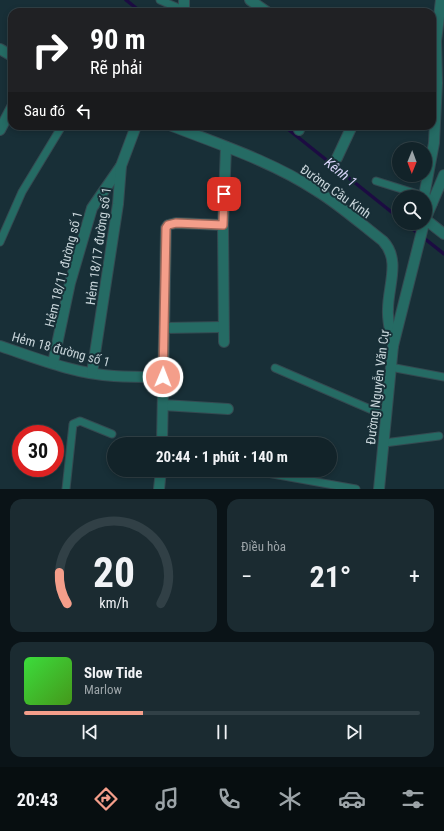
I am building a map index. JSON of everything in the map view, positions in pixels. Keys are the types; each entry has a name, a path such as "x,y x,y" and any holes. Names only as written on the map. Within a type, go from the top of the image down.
{"street":[{"path":"250,0 262,8"},
{"path":"436,90 436,41 441,0"},
{"path":"0,130 8,115"},
{"name":"Hẻm 18/17 đường số 1","path":"92,373 118,204 121,166 134,130"},
{"name":"Đường Cầu Kinh","path":"182,130 275,167 318,191 388,246 393,262 388,311 393,346"},
{"path":"337,158 350,130"},
{"path":"429,190 434,143 431,130"},
{"path":"224,342 223,225 226,147"},
{"name":"Hẻm 18/11 đường số 1","path":"53,363 70,283 92,208 121,166"},
{"path":"432,193 444,175"},
{"path":"162,437 166,228 168,225 176,223 223,225"},
{"path":"432,225 444,234"},
{"name":"Đường Nguyễn Văn Cự","path":"379,489 393,346 422,230"},
{"path":"164,328 224,327"},
{"name":"Hẻm 18 đường số 1","path":"0,346 53,363 92,373 113,376 163,377"},
{"path":"163,405 228,409"},
{"path":"159,489 160,477"}],"lane":[{"path":"160,0 184,7"},
{"path":"0,242 22,192 60,130"},
{"path":"376,181 402,190"},
{"path":"390,367 444,377"},
{"path":"275,368 386,416"},
{"path":"66,489 73,424 80,421 112,434"},
{"path":"384,443 439,436"},
{"path":"289,477 356,489"}],"waterway":[{"name":"Kênh 1","path":"126,0 136,8"},
{"name":"Kênh 1","path":"289,130 392,212"},
{"name":"Kênh 1","path":"414,230 444,254"}],"route":[{"path":"163,377 166,228 168,225 176,223 223,225 224,194"}]}
